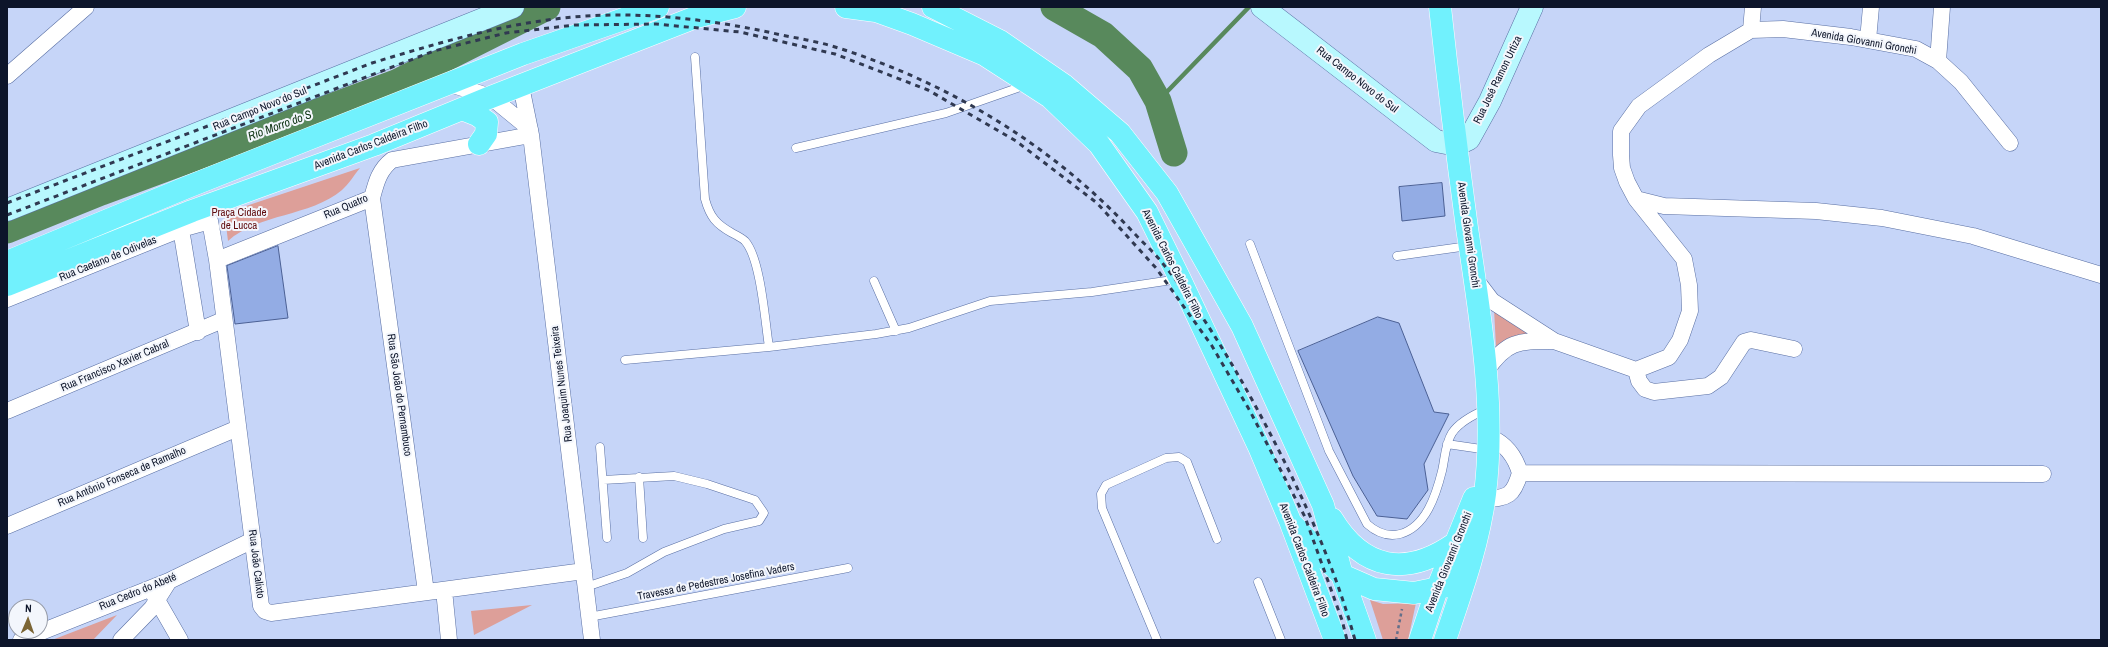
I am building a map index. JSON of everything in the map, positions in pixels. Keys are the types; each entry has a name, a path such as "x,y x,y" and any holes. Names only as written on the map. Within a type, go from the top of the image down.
{"main road":[{"path":"7,262 185,188 523,54 658,7"},
{"name":"Avenida Carlos Caldeira Filho","path":"7,285 192,211 374,145 491,97 696,17 735,7"},
{"name":"Avenida Carlos Caldeira Filho","path":"846,7 876,11 985,55 1050,97 1099,144 1147,212 1180,279 1258,446 1290,521 1335,640"},
{"path":"933,7 1000,41 1064,85 1120,133 1168,193 1242,326 1323,505 1343,537 1357,550 1384,563 1405,564 1424,562 1454,544"},
{"name":"Avenida Giovanni Gronchi","path":"1440,7 1456,145 1486,371 1489,450 1484,500 1466,574 1446,640"},
{"path":"462,109 477,115 487,122 486,134 479,144"},
{"name":"Avenida Giovanni Gronchi","path":"1420,640 1437,588 1489,450"},
{"path":"1323,505 1342,575 1365,640"},
{"path":"1290,521 1342,575 1374,589 1414,592 1455,584 1466,574"}],"street":[{"path":"7,76 86,7"},
{"name":"Rua Campo Novo do Sul","path":"7,210 513,7"},
{"name":"Rua Campo Novo do Sul","path":"1262,7 1436,141 1456,145"},
{"name":"Rua José Ramon Urtiza","path":"1456,145 1469,139 1490,101 1532,7"},
{"path":"1474,277 1492,301 1554,341 1636,370 1669,357 1680,340 1690,311 1689,285 1684,259 1636,199 1627,182 1622,168 1621,131 1639,106 1709,55 1751,30 1753,7"},
{"path":"1868,40 1872,7"},
{"path":"1938,61 1942,7"},
{"name":"Avenida Giovanni Gronchi","path":"1751,30 1783,29 1868,40 1916,49 1938,61 1961,82 2010,143"},
{"path":"450,84 491,97 530,132"},
{"name":"Rua Joaquim Nunes Teixeira","path":"521,86 530,132 592,640"},
{"name":"Rua Quatro","path":"217,260 372,198 379,174 384,166 392,160 479,144 530,132"},
{"name":"Rua São João do Pernambuco","path":"372,198 426,592"},
{"path":"1636,199 1664,206 1816,212 1882,218 1973,236 2101,275"},
{"name":"Rua João Calixto","path":"210,221 217,260 223,320 261,606 265,611 271,613 584,571"},
{"name":"Rua Caetano de Odivelas","path":"7,299 181,229 210,221"},
{"path":"181,229 198,332"},
{"name":"Rua Francisco Xavier Cabral","path":"7,411 198,332 223,320"},
{"path":"1636,370 1639,381 1645,389 1654,392 1686,390 1708,386 1721,376 1744,342 1751,340 1794,349"},
{"path":"1486,371 1494,359 1508,346 1528,341 1554,341"},
{"name":"Rua Antônio Fonseca de Ramalho","path":"7,526 238,428"},
{"path":"1484,500 1502,498 1510,495 1514,490 1520,473 1511,452 1498,440 1489,450"},
{"path":"1520,473 2043,474"},
{"name":"Rua Cedro do Abeté","path":"21,640 154,594 169,581 253,540"},
{"path":"444,590 450,640"},
{"path":"121,640 154,594 180,640"}],"lane":[{"path":"695,57 704,199 710,215 717,224 744,240 752,252 758,270 769,347"},
{"path":"796,148 946,113 1028,84"},
{"path":"1250,244 1329,450 1367,524 1377,532 1395,535 1415,528 1424,518 1432,502 1442,471 1447,444 1453,432 1468,418 1488,409"},
{"path":"1398,256 1470,246"},
{"path":"625,360 769,347 896,331 990,301 1092,292 1180,279"},
{"path":"874,282 896,331"},
{"path":"1447,444 1489,450"},
{"path":"600,447 607,538"},
{"path":"1156,640 1102,508 1101,494 1106,486 1166,458 1180,457 1188,462 1217,539"},
{"path":"586,587 627,573 664,552 724,530 759,521 764,513 755,500 707,484 674,476 603,480"},
{"path":"639,477 643,538"},
{"name":"Travessa de Pedestres Josefina Vaders","path":"589,617 848,568"},
{"path":"1258,582 1281,640"}],"path":[{"path":"1396,640 1403,607"}],"green space":[{"name":"Praça Cidade de Lucca","path":"360,168 345,188 329,199 300,211 254,225 240,232 228,241 225,217 228,212"},
{"path":"1494,309 1543,338 1496,347"},
{"path":"1370,600 1383,604 1416,603 1408,640 1383,640"},
{"path":"532,605 474,635 471,611"},
{"path":"117,615 93,640 52,640"}],"building":[{"path":"1442,183 1445,216 1402,221 1399,187"},
{"path":"278,246 288,318 235,324 227,266"},
{"path":"1378,317 1399,323 1434,412 1449,414 1424,464 1428,490 1407,519 1377,516 1353,476 1298,351"}],"waterway":[{"name":"Rio Morro do S","path":"7,230 101,192 396,83 547,7"},
{"name":"Rio Morro do S","path":"1054,7 1103,35 1140,69 1158,101 1174,153"},
{"path":"1158,101 1249,7"}],"railway":[{"path":"7,203 372,63 447,41 523,24 598,15 672,17 744,27 832,46 874,60 916,77 956,97 994,119 1032,144 1067,171 1101,200 1157,256 1195,306 1224,350 1274,441 1298,489 1320,539 1339,589 1355,640"},
{"path":"7,215 434,51 506,33 575,25 656,24 740,32 835,54 928,90 1016,141 1097,203 1156,268 1212,346 1250,411 1305,517 1342,620 1347,640"}]}
